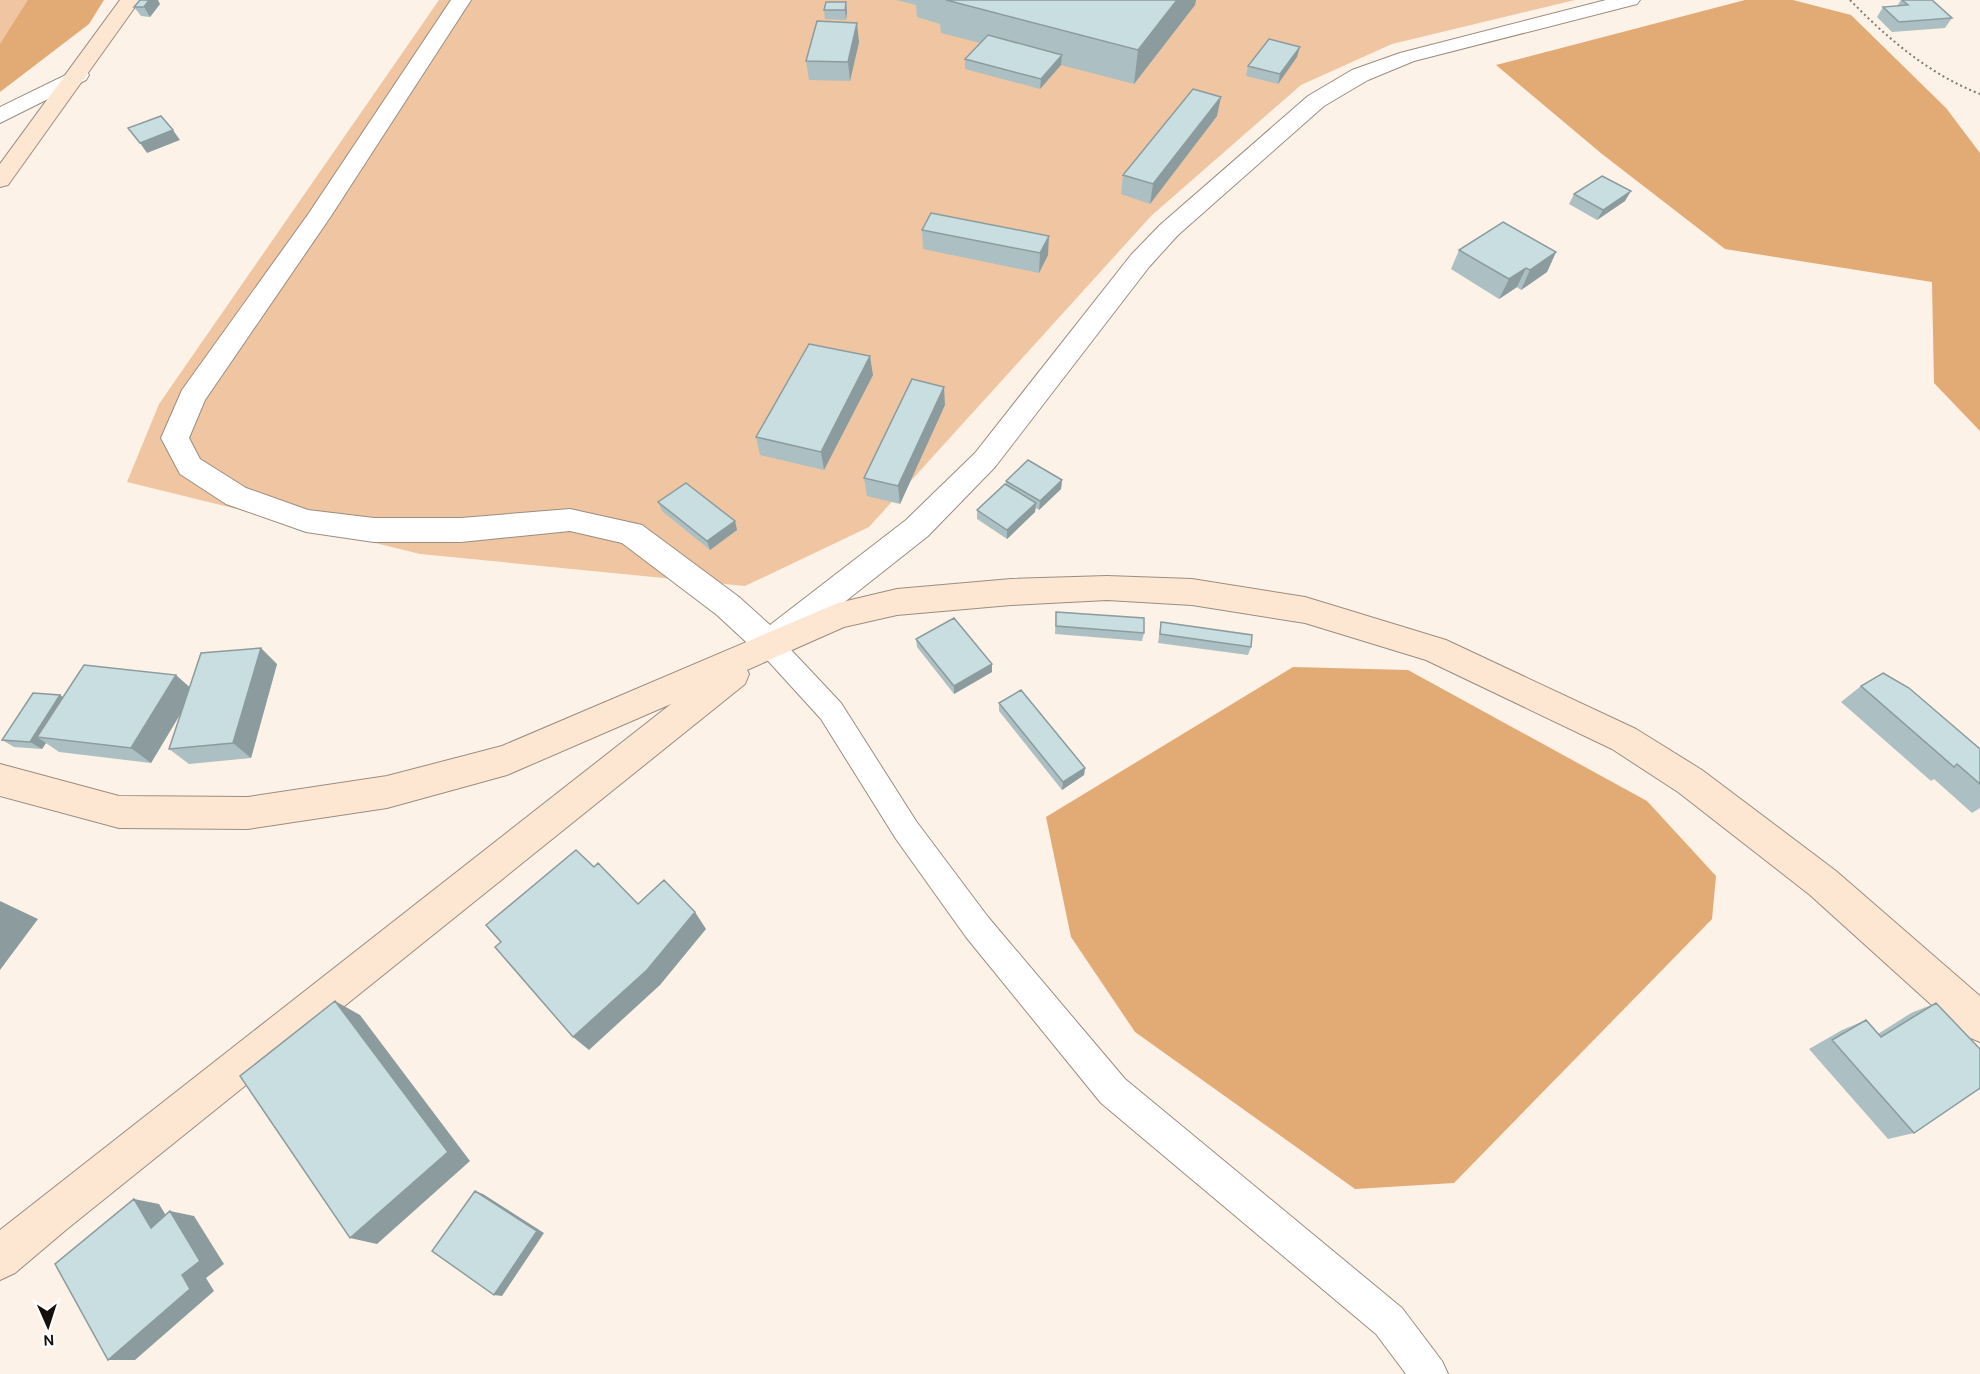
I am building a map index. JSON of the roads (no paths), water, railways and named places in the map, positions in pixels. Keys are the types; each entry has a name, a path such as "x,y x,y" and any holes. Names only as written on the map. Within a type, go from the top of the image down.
{"street":[{"path":"0,180 130,0"},
{"path":"461,0 319,216 192,397 175,438 190,466 236,496 306,521 374,530 461,530 570,520 631,533 728,606 770,644"},
{"path":"0,1258 52,1214 917,528 985,460 1140,261 1170,230 1316,101 1360,75 1407,57 1630,0"},
{"path":"0,116 78,75"},
{"path":"0,780 119,812 248,813 387,792 507,760 838,616 897,602 1011,592 1107,588 1192,592 1305,610 1435,649 1623,739 1690,781 1823,883 1980,1022"}],"lane":[{"path":"770,644 831,711 906,830 976,927 1113,1091 1389,1321 1429,1374"}]}
